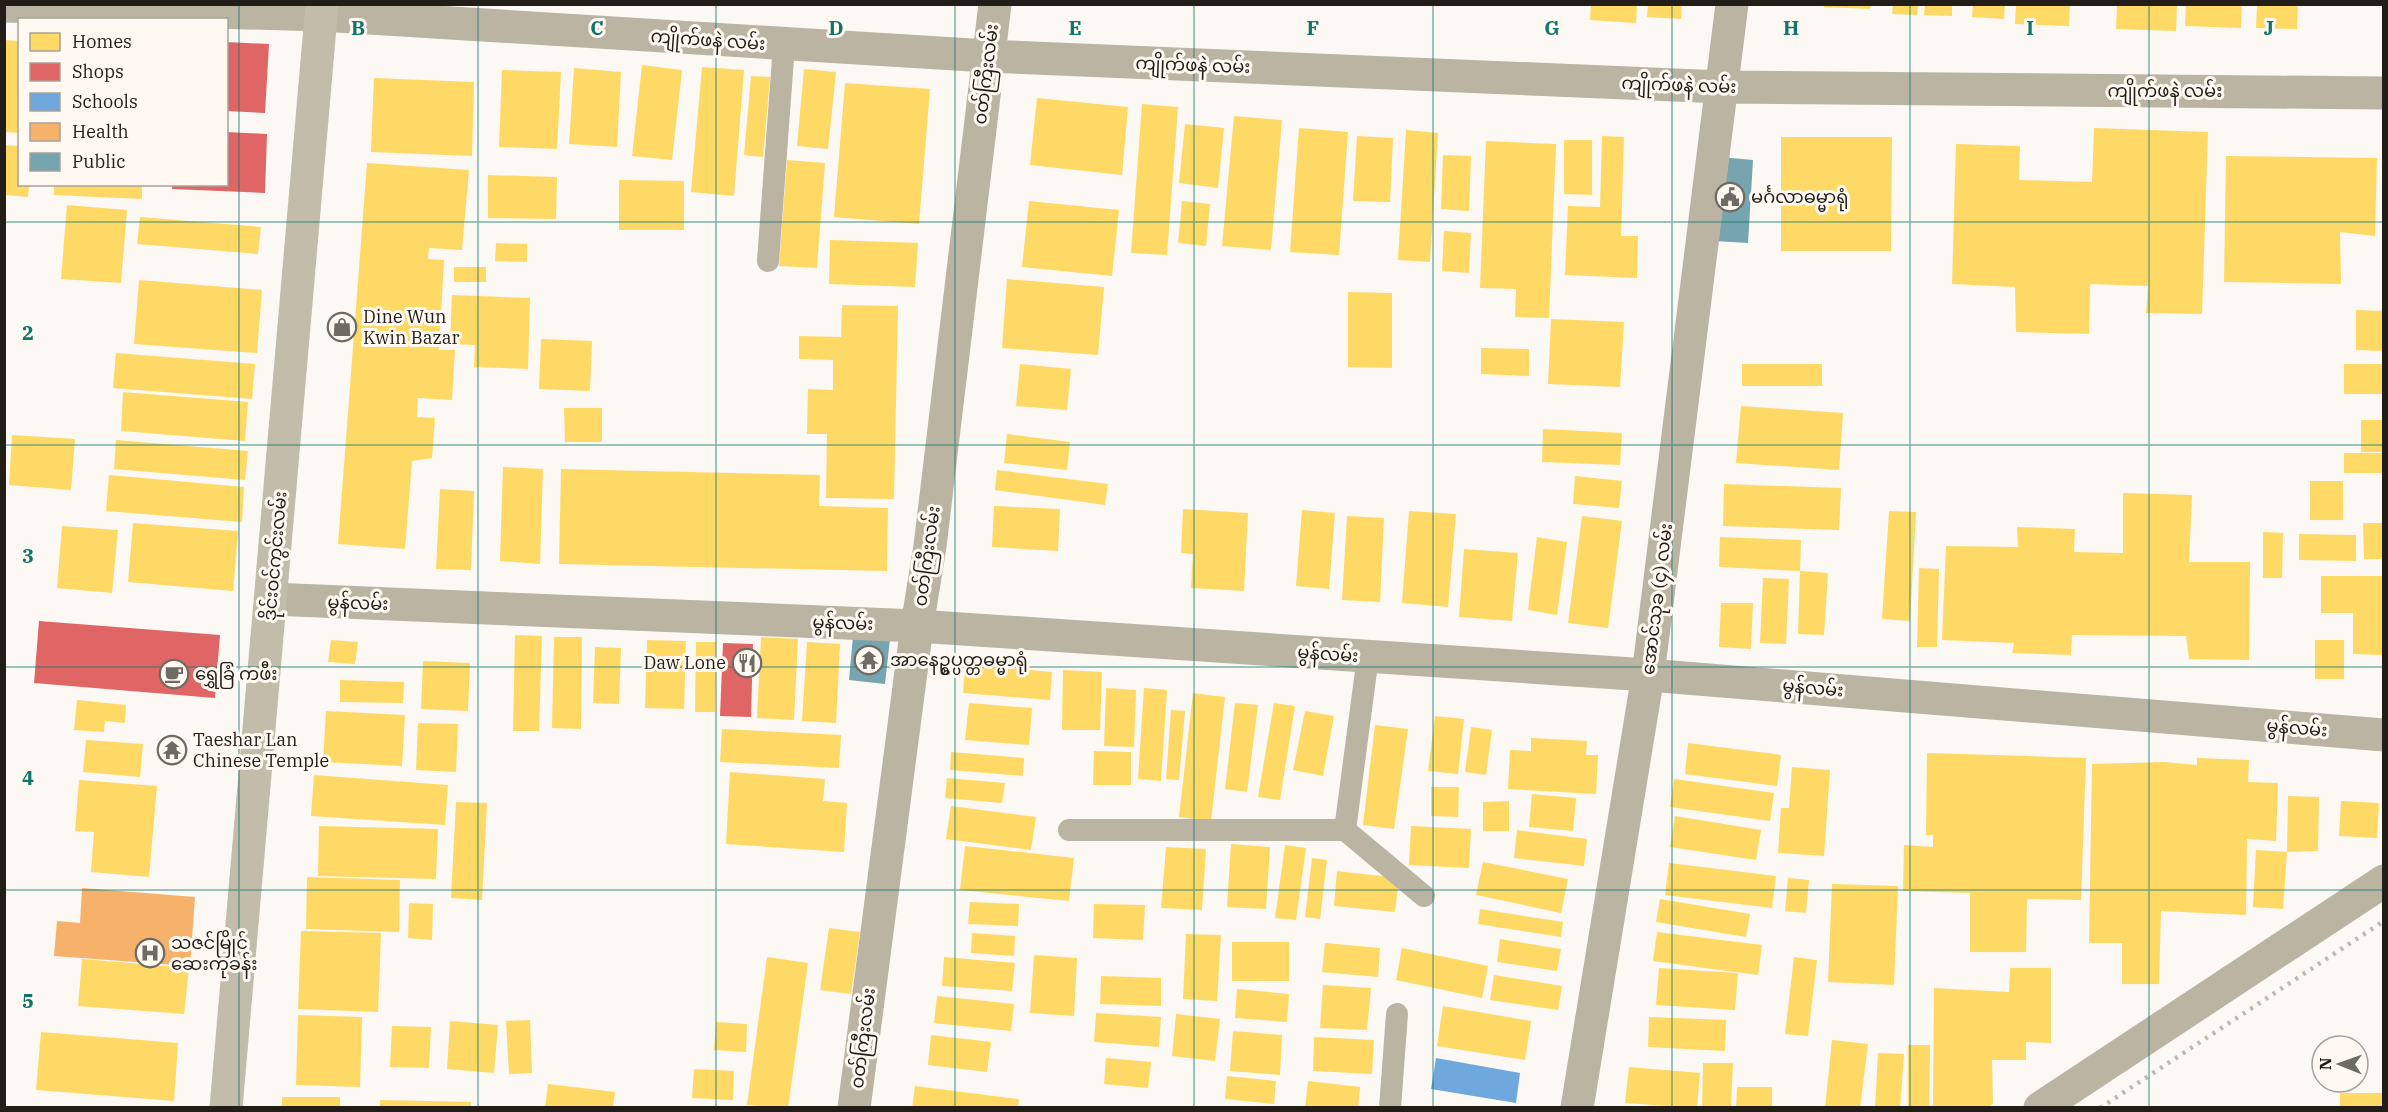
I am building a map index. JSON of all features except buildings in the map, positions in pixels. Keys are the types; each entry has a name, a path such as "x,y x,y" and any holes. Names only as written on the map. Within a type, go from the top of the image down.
{"street":[{"name":"၀တ်ကြီးလမ်း","path":"854,1107 917,626 932,535 995,4"},
{"name":"အောင်သုခ (၄) လမ်း","path":"1577,1107 1648,675 1732,4"},
{"name":"ကျိုက်ဖနဲ လမ်း","path":"4,6 321,10 784,45 988,56 1722,87 2384,93"},
{"name":"ဒိုင်းဝင်ကွင်းလမ်း","path":"226,1107 272,599 321,10"},
{"name":"မွန်လမ်း","path":"272,599 917,626 1648,675 2384,735"},
{"path":"2040,1107 2384,881"}],"lane":[{"path":"768,261 784,45"},
{"path":"1344,830 1368,656"},
{"path":"1069,830 1344,830 1424,896"},
{"path":"1390,1107 1397,1014"}],"railway":[{"path":"2100,1108 2384,921"}],"place":[{"name":"မင်္ဂလာဓမ္မာရုံ","path":"1730,197"},
{"name":"Dine Wun Kwin Bazar","path":"342,327"},
{"name":"အာနေဥ္စပ္ပတ္တဓမ္မာရုံ","path":"869,660"},
{"name":"Daw Lone","path":"747,663"},
{"name":"ရွှေခြံ ကဖီး","path":"174,674"},
{"name":"Taeshar Lan Chinese Temple","path":"172,750"},
{"name":"သဇင်မြိုင် ဆေးကုခန်း","path":"150,953"}]}
